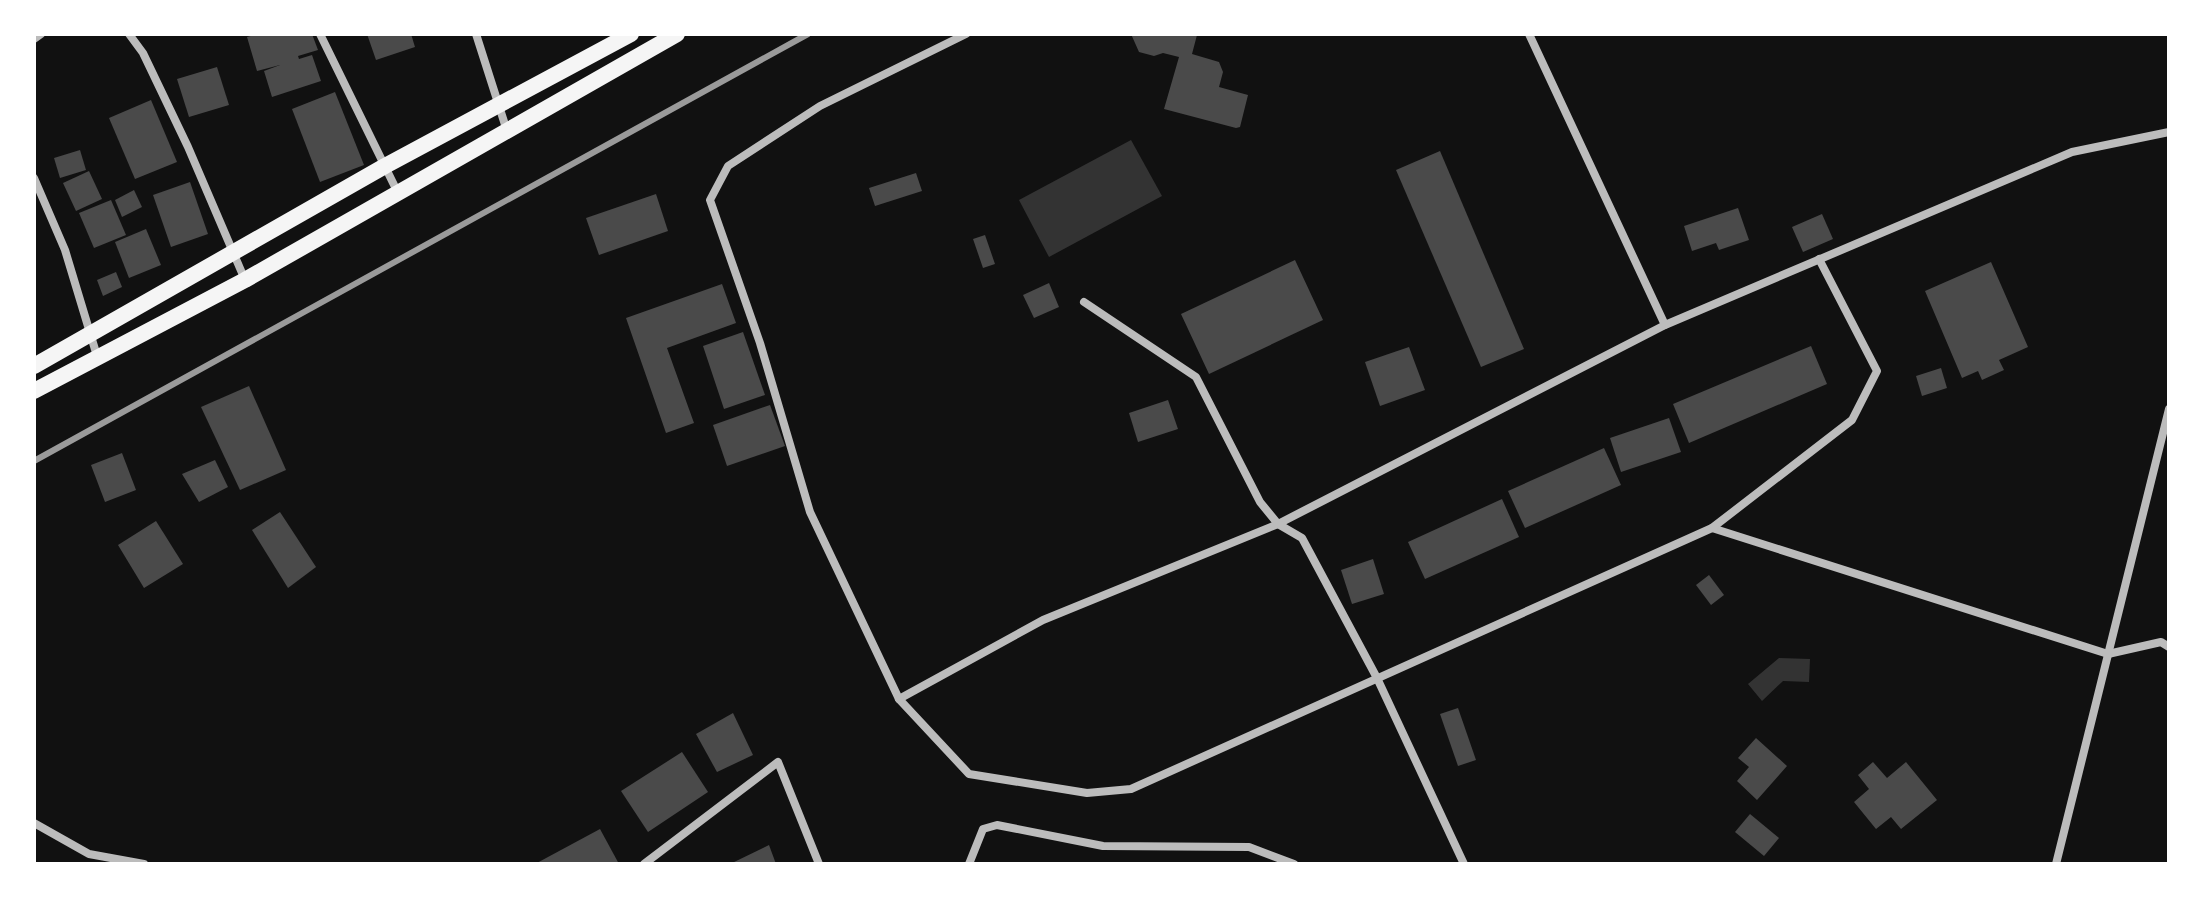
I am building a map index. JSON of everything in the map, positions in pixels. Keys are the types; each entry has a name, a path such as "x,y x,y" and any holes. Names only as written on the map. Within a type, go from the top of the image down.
{"main road":[{"path":"34,366 385,166 631,34"},
{"path":"34,391 245,280 507,131 657,39 677,34"}],"street":[{"path":"34,39 41,34"},
{"path":"129,34 143,53 188,147 245,280"},
{"path":"320,34 397,191"},
{"path":"476,34 507,131"},
{"path":"966,34 820,106 793,123 728,166 710,200 760,343 810,512 899,699 969,774 1087,793 1131,789 1712,528 1852,420 1877,371 1819,259"},
{"path":"1529,34 1665,325"},
{"path":"899,699 1043,620 1278,524 1665,325 2072,152 2169,132"},
{"path":"34,178 65,250 97,356"},
{"path":"1084,302 1196,377 1260,502 1278,524 1302,538 1377,678 1464,864"},
{"path":"2056,864 2169,409"},
{"path":"1712,528 2108,654 2161,642 2169,647"},
{"path":"644,864 778,762 819,864"},
{"path":"34,823 89,854 144,864"},
{"path":"969,864 983,829 997,825 1103,846 1249,847 1294,864"}],"shaded area":[{"path":"1131,140 1162,196 1049,257 1019,200"},
{"path":"1779,658 1810,659 1809,682 1783,681 1762,701 1748,684"}],"building":[{"path":"258,34 312,34 318,50 298,56 299,59 312,55 321,81 272,97 264,71 280,65 257,71 247,37"},
{"path":"367,34 411,34 415,47 376,60"},
{"path":"1131,34 1197,35 1192,54 1219,62 1223,72 1219,87 1248,95 1240,127 1164,109 1179,57 1139,52"},
{"path":"217,67 229,105 189,117 177,79"},
{"path":"335,92 364,165 320,182 292,109"},
{"path":"151,100 177,162 135,179 109,118"},
{"path":"80,150 86,170 60,178 54,158"},
{"path":"1440,151 1524,349 1481,367 1396,170"},
{"path":"89,171 102,199 76,211 63,183"},
{"path":"916,173 922,191 875,206 869,188"},
{"path":"190,182 208,234 171,247 153,195"},
{"path":"134,190 142,207 122,217 115,200"},
{"path":"656,194 668,231 599,255 586,218"},
{"path":"111,200 126,235 94,248 79,213"},
{"path":"1738,208 1749,240 1719,250 1716,243 1692,251 1684,226"},
{"path":"1822,214 1833,239 1803,252 1792,227"},
{"path":"146,229 161,265 129,278 115,242"},
{"path":"985,235 995,264 983,268 973,239"},
{"path":"1295,260 1323,320 1209,374 1181,314"},
{"path":"1991,262 2028,347 1999,360 2004,370 1982,380 1978,371 1962,378 1925,291"},
{"path":"116,272 122,287 103,296 97,280"},
{"path":"1049,283 1059,307 1034,318 1023,295"},
{"path":"722,284 736,323 667,348 694,423 666,433 626,318"},
{"path":"743,332 765,395 724,409 703,346"},
{"path":"1811,346 1827,384 1689,443 1673,404"},
{"path":"1409,347 1425,390 1380,406 1365,362"},
{"path":"1941,368 1947,388 1922,396 1916,376"},
{"path":"249,386 286,470 240,490 201,407"},
{"path":"1168,400 1178,429 1138,442 1129,413"},
{"path":"770,405 785,446 727,466 713,425"},
{"path":"1669,418 1681,452 1621,472 1610,438"},
{"path":"1604,448 1621,485 1525,528 1508,491"},
{"path":"122,453 136,490 105,502 91,465"},
{"path":"215,460 228,487 199,502 182,474"},
{"path":"1502,499 1519,537 1425,579 1408,542"},
{"path":"280,512 316,567 288,588 252,530"},
{"path":"156,521 183,564 144,588 118,545"},
{"path":"1373,559 1384,594 1352,604 1341,570"},
{"path":"1709,575 1724,595 1711,605 1696,585"},
{"path":"1458,708 1476,760 1458,766 1440,714"},
{"path":"733,713 753,755 717,772 696,734"},
{"path":"1756,738 1787,766 1757,800 1737,781 1749,767 1738,758"},
{"path":"682,752 708,792 648,832 621,791"},
{"path":"1873,762 1887,778 1906,762 1937,800 1901,829 1891,817 1876,829 1854,802 1869,789 1858,775"},
{"path":"1750,814 1779,838 1764,856 1735,832"},
{"path":"600,829 619,864 535,864"},
{"path":"769,845 776,864 730,864"}],"railway":[{"path":"34,461 808,34"}]}
